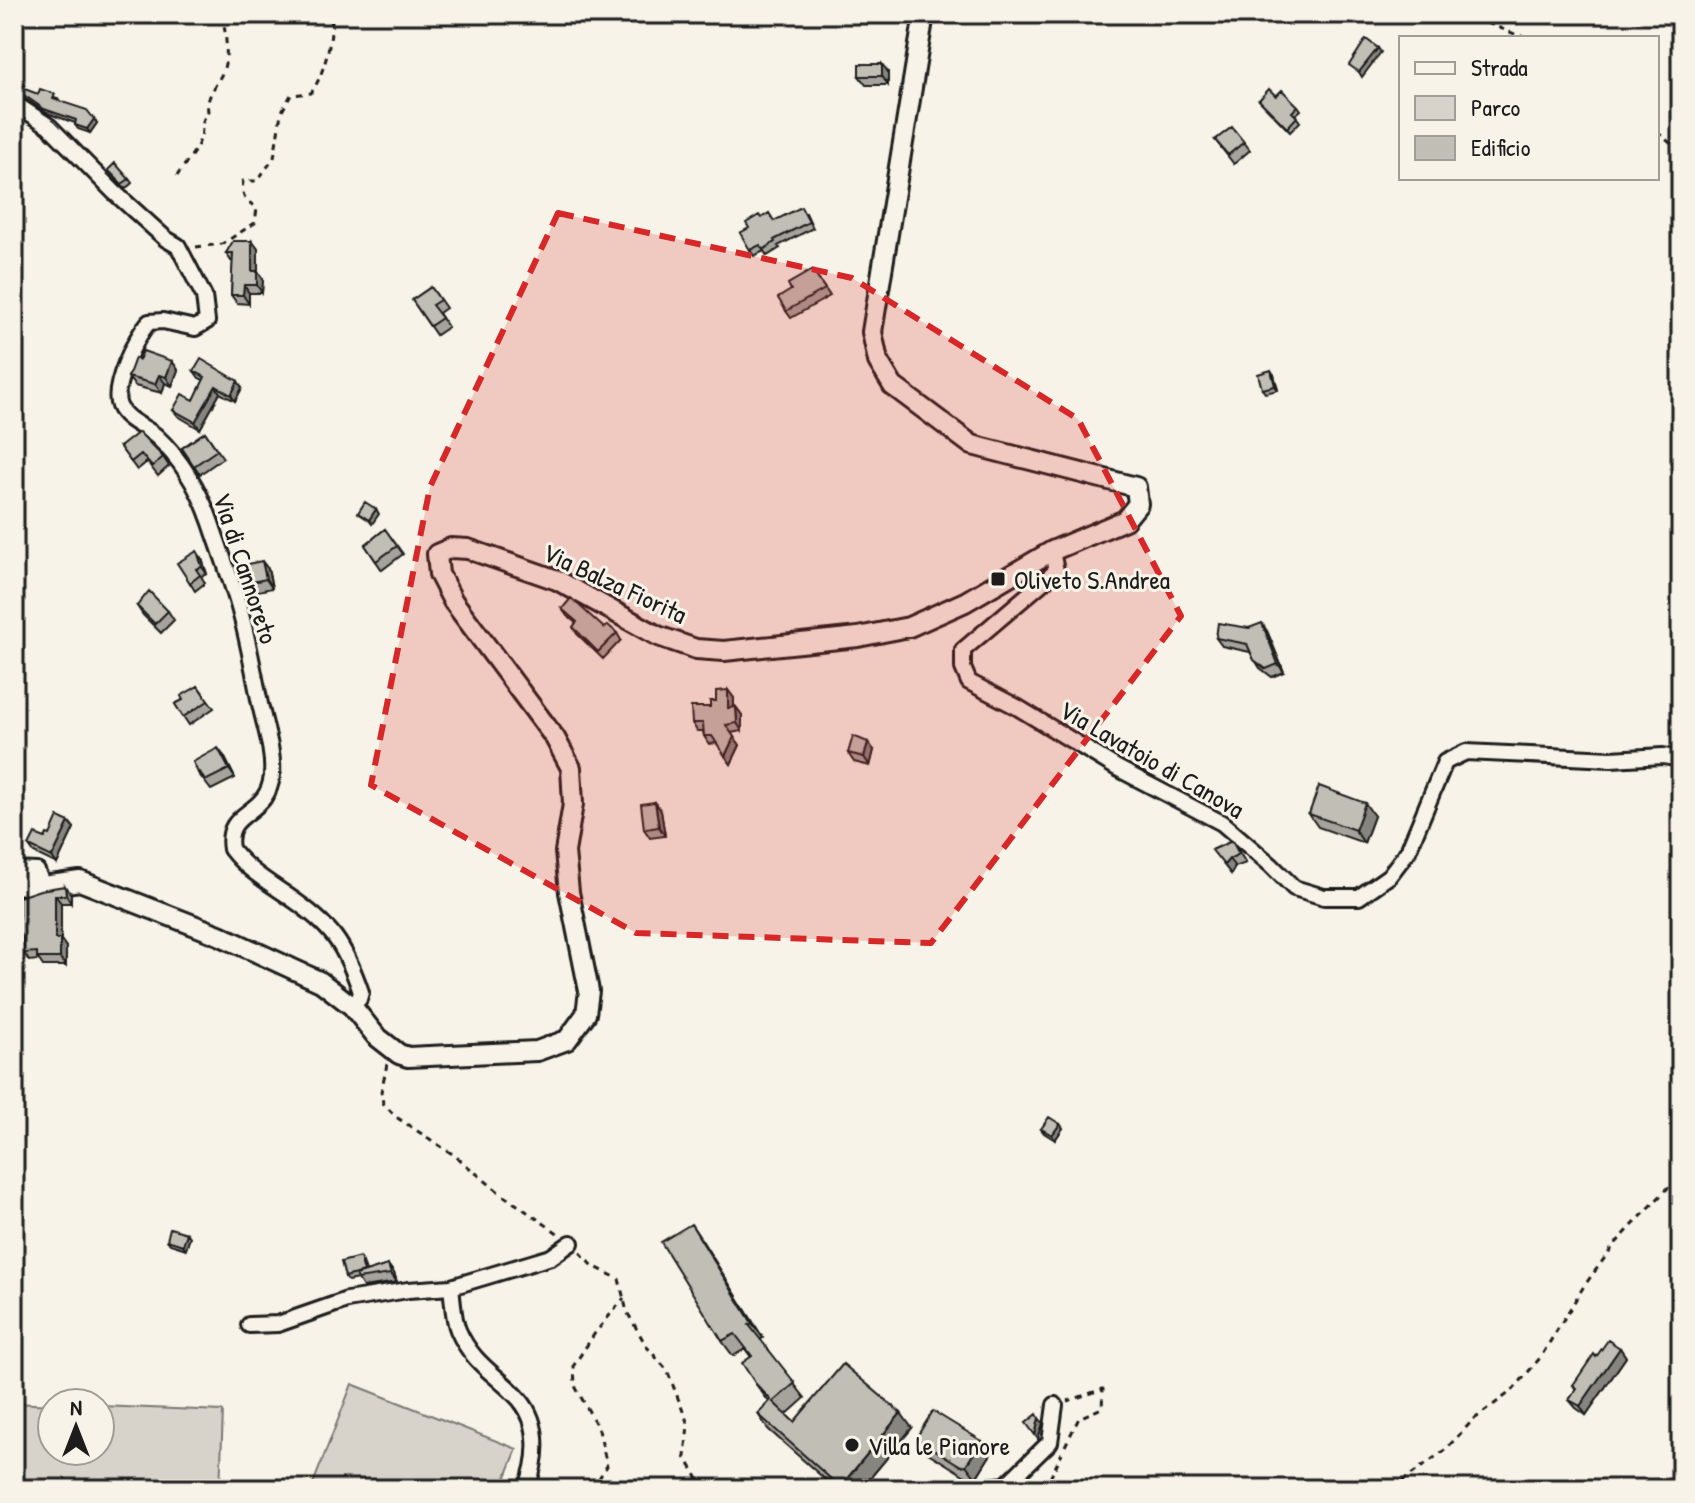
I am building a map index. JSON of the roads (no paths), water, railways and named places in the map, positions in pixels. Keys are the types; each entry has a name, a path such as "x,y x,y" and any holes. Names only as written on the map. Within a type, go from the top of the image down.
{"street":[{"name":"Via Balza Fiorita","path":"352,1006 365,1025 391,1049 408,1057 537,1051 567,1040 586,1014 589,991 569,892 565,852 573,804 571,768 555,738 453,601 439,574 437,554 451,548 468,549 557,580 658,636 696,649 724,651 858,637 909,627 965,602 1052,551 1125,520 1138,504 1136,487 972,445 893,386 878,361 872,332 924,14"},
{"name":"Via di Cannoreto","path":"14,103 49,126 114,192 178,246 204,296 207,321 195,328 163,321 149,322 139,333 117,389 119,407 155,436 192,480 208,515 241,613 269,743 272,777 264,800 230,830 231,849 264,880 334,933 344,947 361,992 352,1006"},
{"name":"Via Lavatoio di Canova","path":"1052,551 1056,571 963,650 963,668 969,682 1017,707 1117,768 1222,823 1294,888 1324,897 1359,897 1389,876 1408,851 1445,762 1466,752 1611,759 1663,756 1681,759"},
{"path":"14,870 37,871 43,886"},
{"path":"14,884 43,886 80,881 135,900 297,970 321,982 352,1006"},
{"path":"249,1325 278,1324 347,1300 451,1287 551,1257 571,1243"},
{"path":"451,1287 457,1329 482,1367 522,1402 537,1438 534,1471 526,1489"},
{"path":"970,1489 1006,1485 1050,1442 1055,1405"}],"place":[{"name":"Oliveto S.Andrea","path":"998,579"},
{"name":"Villa le Pianore","path":"852,1445"}]}
